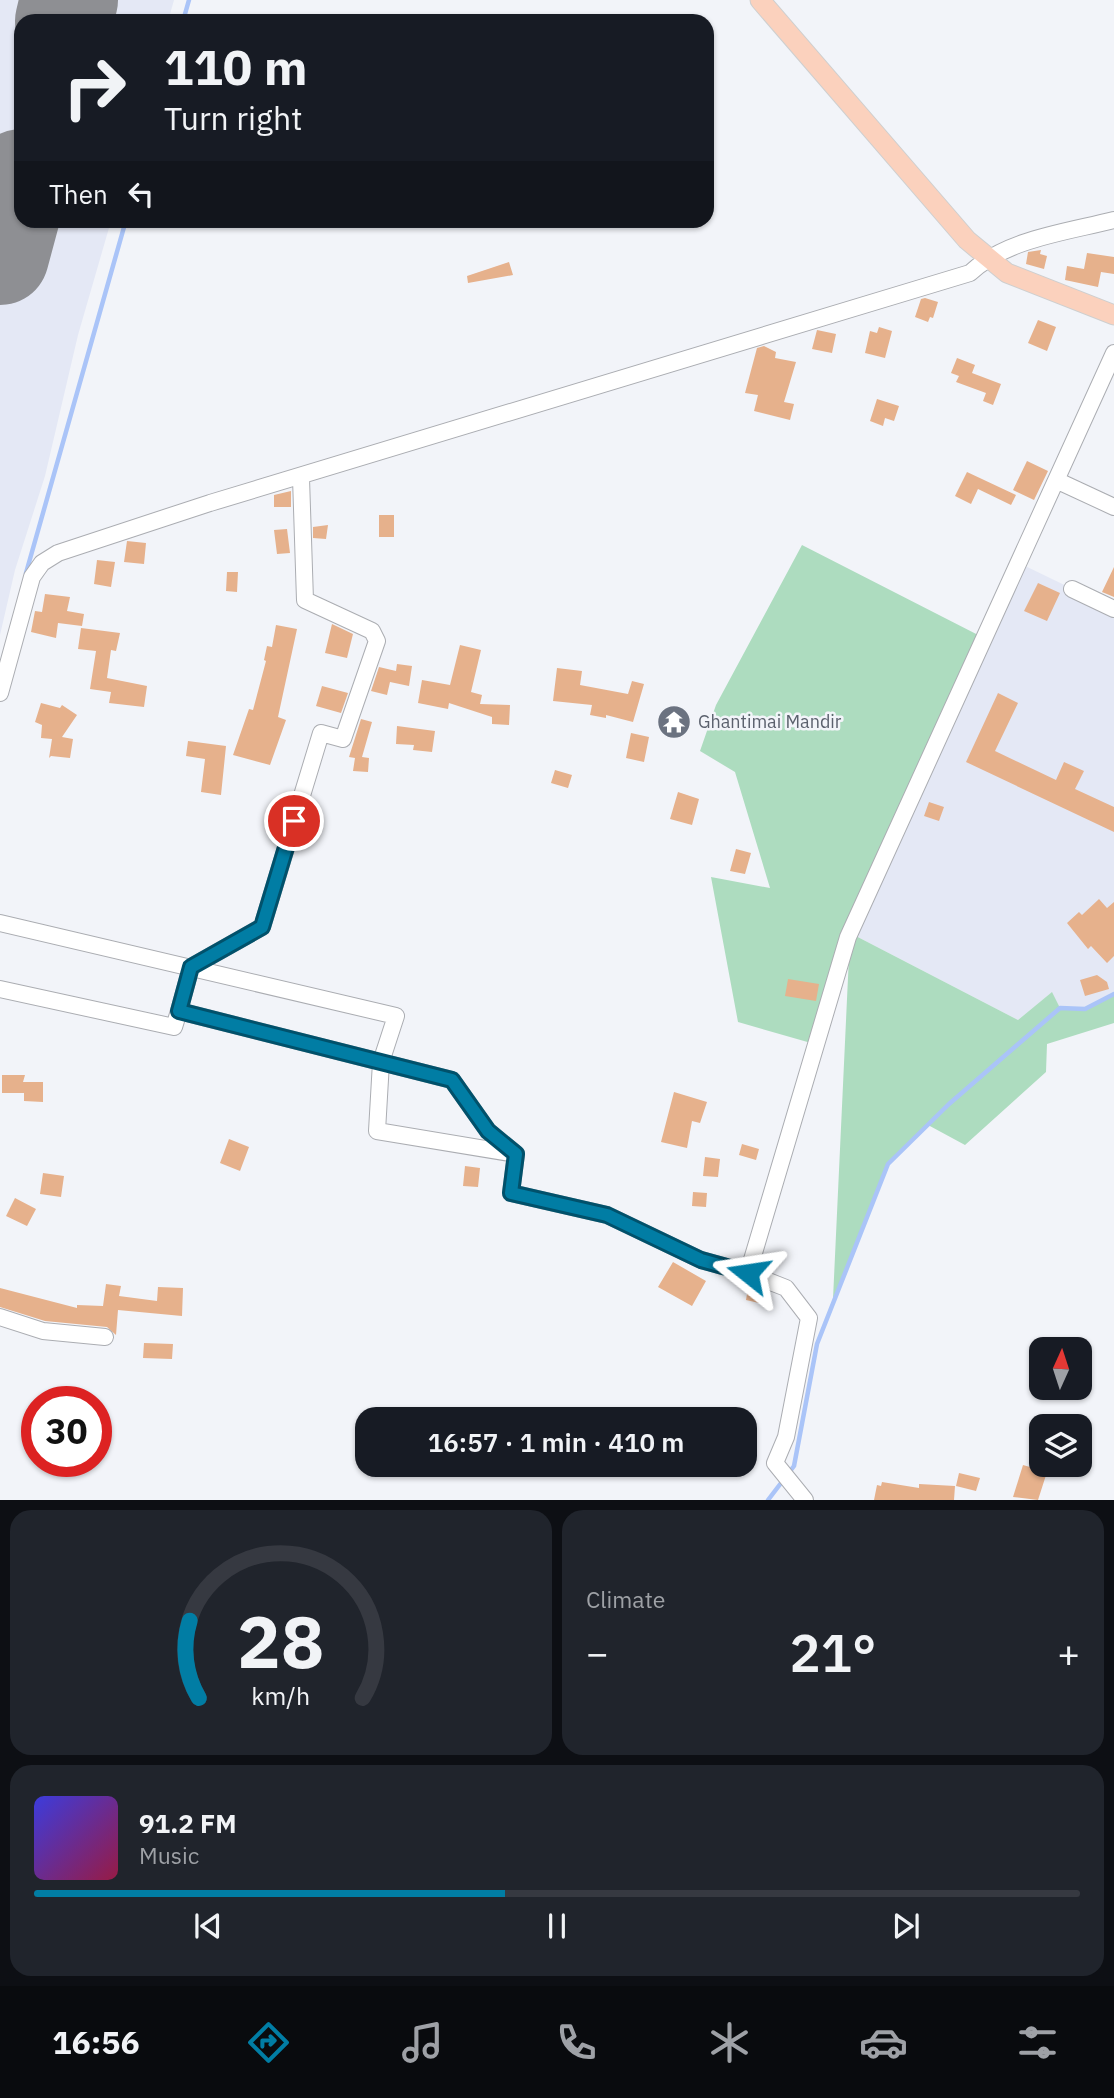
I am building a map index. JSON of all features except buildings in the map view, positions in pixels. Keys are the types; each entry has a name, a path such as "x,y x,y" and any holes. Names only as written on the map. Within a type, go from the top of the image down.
{"main road":[{"path":"760,0 967,240 986,258 1007,273 1114,315"}],"street":[{"path":"0,693 32,577 42,563 101,537 970,274 986,258 1031,242 1114,220"},
{"path":"748,1273 848,937 1114,353"},
{"path":"0,989 174,1027 191,967 262,927 321,733 343,739 377,641 372,631 305,600 301,478"},
{"path":"1058,481 1114,507"},
{"path":"1072,589 1114,609"},
{"path":"0,923 396,1016 381,1062 377,1131 516,1154"},
{"path":"179,1011 452,1080 488,1131 516,1154"},
{"path":"516,1154 511,1193 607,1215 701,1260 748,1273 786,1288 809,1318 786,1437 775,1463 805,1500"},
{"path":"0,1317 43,1331 106,1338"}],"shaded area":[{"path":"0,0 174,0 170,14 14,14 14,228 109,228 78,335 45,476 15,570 0,635"},
{"path":"1019,563 1114,609 1114,994 1085,1009 1060,1008 1051,993 1018,1020 850,933"}],"green space":[{"path":"802,545 984,638 850,933 1018,1020 1052,992 1060,1008 1085,1009 1114,994 1114,1023 1047,1044 1046,1072 965,1145 928,1125 888,1164 833,1299 850,935 818,1045 738,1022 711,877 770,888 735,772 700,751 716,705"}],"waterway":[{"path":"185,14 189,0"},
{"path":"26,573 124,228"},
{"path":"768,1500 794,1466 817,1344 888,1164 949,1104 1060,1008 1085,1009 1114,994"}],"taxiway":[{"path":"0,160 14,183"}],"runway":[{"path":"66,14 69,0"},
{"path":"0,256 14,204"}],"place":[{"name":"Ghantimai Mandir","path":"674,722"}],"route":[{"path":"294,821 262,927 191,967 179,1011 452,1080 488,1131 516,1154 511,1193 607,1215 648,1237 701,1260 748,1273"}]}
